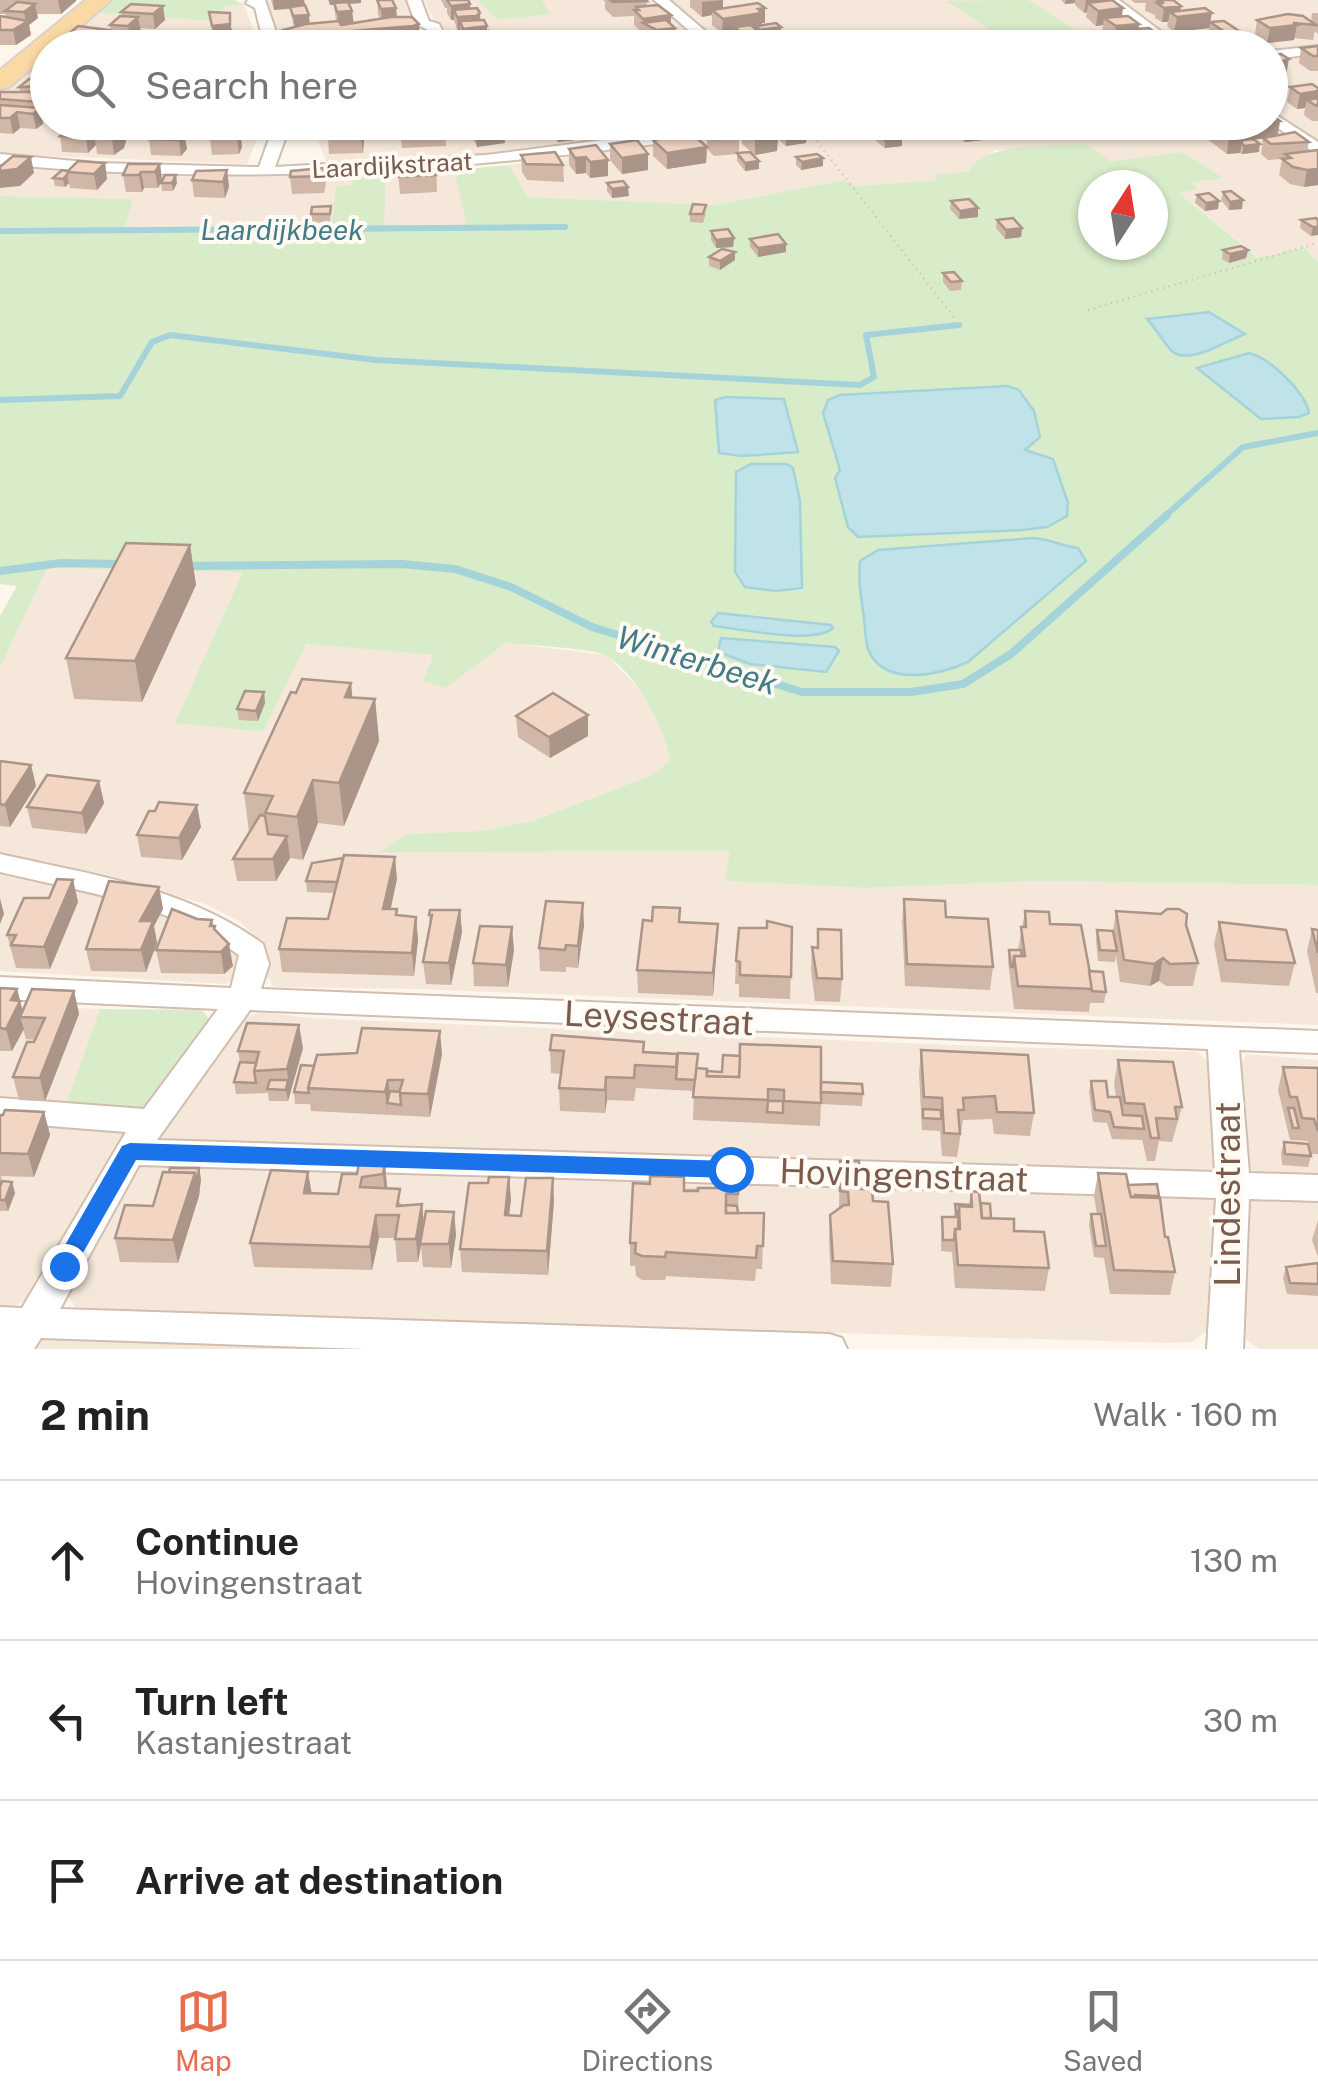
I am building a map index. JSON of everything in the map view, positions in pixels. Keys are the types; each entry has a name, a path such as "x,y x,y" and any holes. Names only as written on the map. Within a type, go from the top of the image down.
{"main road":[{"path":"63,30 100,0"},
{"path":"0,82 30,57"}],"street":[{"path":"414,0 417,24 434,26 436,30"},
{"path":"661,0 697,30"},
{"path":"1110,0 1151,30"},
{"path":"253,30 248,6 256,2"},
{"path":"1288,53 1318,50"},
{"path":"1288,129 1318,150"},
{"path":"266,170 277,140"},
{"name":"Laardijkstraat","path":"2,159 166,169 266,170 516,158 646,140"},
{"path":"0,863 180,907 226,928 253,952 254,964 242,998 130,1152 51,1294 15,1332"},
{"name":"Leysestraat","path":"0,988 1318,1042"},
{"name":"Lindestraat","path":"1223,1039 1233,1185 1225,1349"},
{"path":"0,1110 150,1122"},
{"name":"Hovingenstraat","path":"130,1152 1318,1188"},
{"path":"15,1332 829,1349"}],"path":[{"path":"816,140 956,320"},
{"path":"1088,310 1318,243"}],"shaded area":[{"path":"409,0 419,20 271,30 262,2"},
{"path":"424,0 478,0 499,20 549,13 542,0 654,0 690,30 445,30 435,22"},
{"path":"669,0 1102,0 1145,30 706,30"},
{"path":"1116,0 1318,0 1318,45 1288,48 1288,30 1159,30"},
{"path":"244,5 254,30 75,30 95,13 210,21 226,6"},
{"path":"1318,55 1318,144 1288,122 1288,58"},
{"path":"30,67 30,140 256,140 247,164 0,154 0,92"},
{"path":"1288,134 1318,155 1318,262 1304,247 1259,258 1178,192 1190,184 1222,178 1183,152 1110,161 1038,149 995,150 969,172 939,180 854,186 845,180 714,205 528,197 509,165 689,140 1288,140"},
{"path":"318,140 608,140 517,152 327,163"},
{"path":"0,166 179,176 352,175 353,185 336,186 331,239 302,239 304,229 122,233 132,199 0,196"},
{"path":"454,170 468,226 383,225 386,174"},
{"path":"47,568 244,572 176,723 263,732 305,644 435,655 446,688 506,643 607,655 642,692 668,739 670,761 653,775 532,821 479,831 407,834 383,852 731,851 726,881 866,888 1039,881 1318,885 1318,1025 418,989 273,987 270,978 264,978 260,944 254,935 240,922 203,903 0,854 0,668"},
{"path":"0,870 148,902 236,949 240,962 238,976 226,984 0,971"},
{"path":"0,1005 100,1009 64,1109 0,1104"},
{"path":"260,1012 310,1018 1198,1052 1211,1066 1219,1177 148,1145 240,1020"},
{"path":"1246,1054 1318,1060 1318,1181 1246,1175 1238,1071"},
{"path":"0,1114 133,1129 30,1299 7,1309 0,1309"},
{"path":"138,1160 1219,1193 1208,1330 1192,1342 1170,1343 77,1310 66,1292"},
{"path":"1318,1193 1318,1349 1259,1349 1242,1336 1246,1194"},
{"path":"49,1336 471,1349 30,1349"}],"green space":[{"path":"114,0 235,0 244,5 226,6 210,21 95,13"},
{"path":"478,0 542,0 550,14 498,20"},
{"path":"1028,0 1076,30 990,30 946,1"},
{"path":"1086,144 1110,161 1183,152 1223,178 1192,183 1198,189 1179,193 1258,258 1304,247 1318,262 1318,885 1039,881 866,888 725,881 730,851 380,852 407,834 479,831 532,821 653,775 670,761 656,718 628,675 600,653 506,643 446,688 423,681 434,655 306,644 263,732 175,723 243,572 47,568 0,668 0,616 17,586 0,584 0,196 133,199 123,233 305,228 302,239 330,239 336,186 353,185 352,175 386,174 384,225 467,226 454,170 509,165 528,197 714,205 845,180 855,186 938,180 934,174 969,172 988,155 1039,146"},
{"path":"100,1009 202,1010 210,1020 144,1113 64,1109"}],"water":[{"path":"1209,312 1245,334 1199,354 1180,355 1170,350 1147,319"},
{"path":"1249,353 1285,377 1301,395 1309,413 1261,419 1197,368"},
{"path":"1007,386 1019,390 1034,411 1040,437 1025,450 1053,459 1068,503 1067,516 1047,527 1021,530 858,537 848,527 835,478 840,470 823,413 828,400 840,395"},
{"path":"784,399 798,452 741,456 719,453 715,400"},
{"path":"751,464 787,464 793,468 800,501 802,588 776,591 745,587 735,572 736,472"},
{"path":"1033,538 1078,548 1086,561 968,662 943,671 913,675 899,674 875,661 866,642 860,561 878,550"},
{"path":"718,613 833,628 824,633 794,636 714,626 711,622"},
{"path":"721,638 835,647 839,651 826,672 750,664 718,652"}],"building":[{"path":"377,0 392,0 396,8 381,9"},
{"path":"447,0 468,0 470,4 451,6"},
{"path":"1112,0 1123,8 1098,11 1088,3"},
{"path":"1157,0 1173,0 1181,6 1164,8 1157,3 1164,3"},
{"path":"17,2 35,4 24,12 5,11"},
{"path":"348,2 352,11 337,12 334,3"},
{"path":"758,3 765,8 758,9 762,13 723,19 712,10"},
{"path":"131,4 163,6 153,14 121,12"},
{"path":"305,5 309,15 293,16 290,7"},
{"path":"658,5 671,15 643,19 634,10 639,10 636,7"},
{"path":"477,8 480,13 476,16 457,17 454,10"},
{"path":"1205,8 1212,13 1177,17 1170,12"},
{"path":"209,12 230,13 230,24 212,26"},
{"path":"1288,14 1303,16 1316,25 1293,23 1297,25 1270,28 1257,20"},
{"path":"0,16 28,21 13,30 0,30"},
{"path":"120,16 138,17 128,26 110,25"},
{"path":"1128,16 1139,24 1116,26 1104,18"},
{"path":"391,17 412,17 419,24 365,30 283,30 339,21 341,25"},
{"path":"484,20 487,26 463,29 460,21"},
{"path":"666,20 675,28 657,30 643,23"},
{"path":"1224,21 1238,30 1222,30 1210,22"},
{"path":"776,23 781,27 759,30 758,26"},
{"path":"751,25 757,30 738,30 734,27"},
{"path":"78,26 109,30 73,30"},
{"path":"1318,46 1318,56 1301,48"},
{"path":"1312,84 1318,91 1300,94 1290,87"},
{"path":"0,92 30,92 30,101 0,99"},
{"path":"0,105 30,107 30,114 17,112 10,118 0,118"},
{"path":"1295,132 1309,142 1271,144 1266,140 1288,140 1288,133"},
{"path":"637,140 648,154 622,158 610,144"},
{"path":"653,140 699,140 707,147 667,153"},
{"path":"1242,140 1254,140 1260,144 1244,146"},
{"path":"596,145 608,160 590,162 586,157 575,158 569,149"},
{"path":"1318,150 1318,169 1293,167 1282,159 1291,158 1285,154"},
{"path":"555,152 563,165 526,164 521,155"},
{"path":"750,152 759,161 745,163 737,153"},
{"path":"817,154 823,158 802,162 796,157"},
{"path":"13,156 31,157 17,169 0,171 0,167"},
{"path":"78,161 105,163 94,174 67,172"},
{"path":"128,164 160,164 155,172 123,175"},
{"path":"436,164 436,175 399,177 398,172 404,171 404,167"},
{"path":"324,168 323,176 290,177 291,171"},
{"path":"62,170 68,171 63,179 53,178"},
{"path":"227,170 223,182 192,180 196,171"},
{"path":"165,175 176,175 172,183 161,183"},
{"path":"623,181 628,187 612,189 607,183"},
{"path":"1231,191 1243,200 1230,202 1223,192"},
{"path":"1209,193 1219,201 1206,203 1197,195"},
{"path":"969,199 978,208 960,211 951,201"},
{"path":"693,204 706,205 703,214 690,214"},
{"path":"331,206 330,214 311,214 312,207"},
{"path":"1013,218 1022,228 1006,230 997,220"},
{"path":"1316,218 1318,227 1301,220"},
{"path":"728,229 734,238 716,240 711,231"},
{"path":"778,234 786,244 758,248 750,239"},
{"path":"1241,246 1248,250 1230,254 1223,250"},
{"path":"722,249 735,252 720,261 709,257"},
{"path":"954,272 962,281 951,282 943,273"},
{"path":"126,543 190,545 135,661 66,658"},
{"path":"302,679 351,683 345,697 375,699 339,783 313,780 297,817 265,813 273,796 244,793 291,692 296,693"},
{"path":"245,691 264,692 256,711 237,709"},
{"path":"553,693 588,715 549,737 516,716"},
{"path":"0,761 31,765 5,805 0,804"},
{"path":"47,775 99,781 82,813 27,807"},
{"path":"159,802 197,805 179,838 137,835 149,811 155,811"},
{"path":"260,815 265,816 268,834 287,836 273,859 233,859"},
{"path":"344,855 395,857 383,909 397,909 396,915 416,917 412,953 279,949 287,918 328,919"},
{"path":"343,858 337,882 306,881 312,863"},
{"path":"57,879 73,880 44,947 11,945 16,935 7,935 24,898 49,898"},
{"path":"109,881 159,887 140,921 153,921 141,950 86,949"},
{"path":"904,899 945,901 946,917 988,919 993,967 907,964"},
{"path":"546,901 583,903 578,946 566,945 565,950 539,948"},
{"path":"653,907 680,908 679,922 718,924 713,973 637,970 643,920 652,921"},
{"path":"172,909 197,919 212,920 210,926 215,926 229,944 221,952 156,950"},
{"path":"1167,909 1187,914 1186,925 1198,963 1170,964 1163,958 1154,964 1124,960 1116,911 1161,914"},
{"path":"430,910 460,910 449,963 423,962"},
{"path":"1025,911 1049,912 1050,924 1081,925 1093,989 1018,986 1014,956 1025,956 1021,927 1026,927"},
{"path":"767,921 792,927 791,977 740,975 740,962 736,961 739,928 767,928"},
{"path":"1219,922 1286,930 1295,963 1226,960"},
{"path":"480,926 512,927 506,965 473,963"},
{"path":"818,929 841,930 842,979 817,978 812,947 818,948"},
{"path":"1312,929 1318,930 1318,953"},
{"path":"1097,930 1113,931 1117,951 1100,950"},
{"path":"1009,950 1021,950 1022,956 1014,956 1013,967 1011,967"},
{"path":"1089,971 1103,972 1106,992 1092,991"},
{"path":"0,988 17,989 11,1000 20,1001 6,1029 0,1028"},
{"path":"32,989 74,991 40,1078 13,1077 27,1042 34,1042 45,1018 20,1017"},
{"path":"247,1023 299,1025 287,1069 254,1071 259,1052 238,1051"},
{"path":"362,1028 440,1031 428,1094 399,1093 403,1080 388,1080 385,1092 308,1088 317,1055 357,1053"},
{"path":"552,1035 644,1042 643,1052 677,1054 676,1067 635,1065 634,1078 606,1077 605,1090 559,1088 564,1051 550,1050"},
{"path":"740,1044 821,1047 821,1103 784,1101 784,1090 768,1089 768,1100 693,1097 696,1068 707,1069 707,1076 739,1077"},
{"path":"921,1050 1028,1055 1034,1113 997,1112 995,1096 963,1098 964,1110 958,1110 960,1134 944,1133 942,1098 924,1097"},
{"path":"678,1053 698,1054 695,1080 676,1079"},
{"path":"723,1055 740,1056 739,1077 707,1076 707,1071 722,1072"},
{"path":"1118,1060 1173,1062 1182,1107 1175,1107 1177,1119 1156,1118 1159,1138 1151,1138 1144,1104 1125,1103"},
{"path":"240,1062 256,1063 256,1083 234,1082"},
{"path":"301,1065 314,1066 309,1093 294,1092"},
{"path":"1283,1067 1318,1068 1318,1131 1314,1119 1302,1118 1297,1097 1290,1097"},
{"path":"270,1080 288,1080 286,1090 267,1089"},
{"path":"1091,1081 1106,1081 1108,1097 1120,1097 1123,1115 1142,1116 1144,1129 1114,1127 1110,1112 1095,1110"},
{"path":"821,1082 862,1084 863,1094 821,1092"},
{"path":"390,1091 400,1092 401,1105 387,1103"},
{"path":"768,1101 783,1101 783,1113 767,1112"},
{"path":"1288,1108 1294,1108 1299,1128 1293,1128"},
{"path":"923,1109 941,1110 941,1119 923,1118"},
{"path":"5,1110 44,1112 28,1154 0,1153 0,1115"},
{"path":"1284,1142 1308,1144 1311,1156 1285,1154"},
{"path":"840,1161 859,1161 860,1189 872,1189 873,1201 888,1202 893,1264 833,1261 830,1215 849,1205 848,1192 840,1191"},
{"path":"359,1163 385,1164 383,1174 362,1177 360,1187 400,1189 397,1206 422,1204 416,1239 395,1239 399,1215 376,1215 370,1247 250,1243 271,1170 308,1172 304,1193 338,1194 342,1174 357,1174"},
{"path":"170,1168 199,1168 197,1185 195,1173 169,1172"},
{"path":"163,1172 195,1173 173,1240 115,1238 125,1205 153,1206"},
{"path":"1098,1173 1126,1174 1131,1197 1160,1198 1175,1272 1114,1270"},
{"path":"650,1176 684,1177 684,1191 718,1188 718,1176 739,1178 738,1194 726,1194 726,1213 764,1213 763,1246 757,1246 756,1258 635,1253 636,1243 630,1243 633,1183 650,1184"},
{"path":"489,1177 509,1177 505,1215 521,1216 526,1178 553,1178 547,1251 460,1249 469,1183 488,1183"},
{"path":"2,1181 12,1182 5,1200 0,1200"},
{"path":"1157,1184 1159,1196 1131,1197 1128,1185"},
{"path":"971,1191 979,1192 982,1218 1014,1219 1014,1231 1044,1232 1049,1268 958,1265 955,1229 960,1229 959,1206 972,1207"},
{"path":"981,1203 990,1204 991,1218 982,1218"},
{"path":"955,1204 970,1206 959,1206 954,1240 943,1240 942,1217 957,1217"},
{"path":"726,1205 737,1206 738,1213 726,1213"},
{"path":"426,1211 454,1212 449,1244 420,1244"},
{"path":"1091,1214 1101,1214 1106,1246 1096,1246"},
{"path":"1318,1263 1318,1284 1290,1283 1286,1267"}],"waterway":[{"name":"Laardijkbeek","path":"0,231 565,227 347,229"},
{"path":"0,400 120,396 152,342 170,335 376,360 860,385 874,377 866,335 959,325"},
{"name":"Winterbeek","path":"1164,517 1243,447 1318,433"},
{"name":"Winterbeek","path":"185,566 402,564 455,569 511,587 592,627 802,692 911,692 963,684 1011,654 1167,515"},
{"name":"Winterbeek","path":"0,571 61,563 121,564"}],"route":[{"path":"64,1266 130,1152 730,1169"}]}
